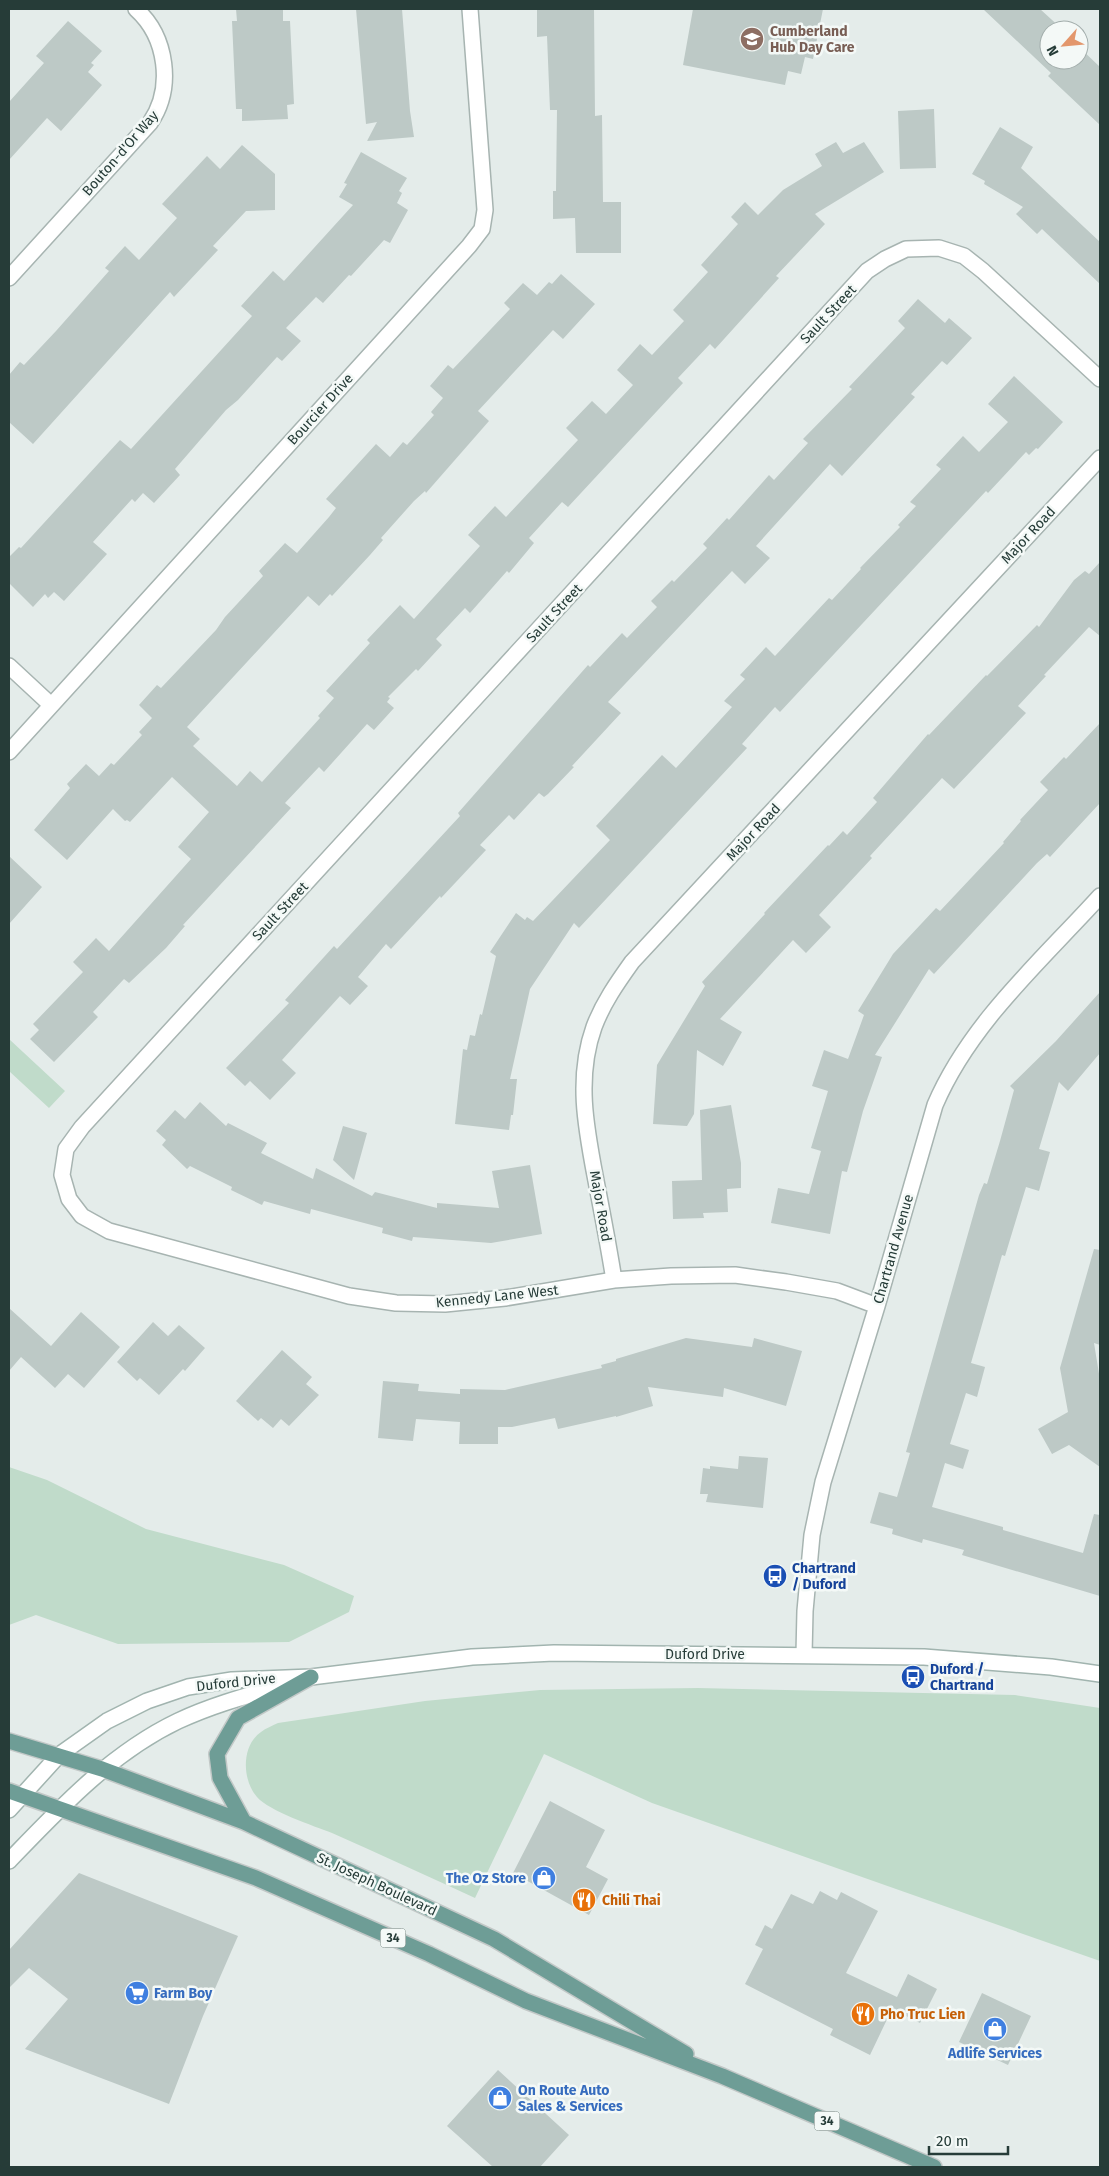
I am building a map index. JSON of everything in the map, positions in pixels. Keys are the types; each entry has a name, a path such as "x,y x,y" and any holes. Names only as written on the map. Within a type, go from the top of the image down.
{"main road":[{"path":"244,1822 220,1778 217,1754 220,1747 238,1718 311,1677"},
{"name":"St. Joseph Boulevard","path":"9,1741 102,1769 244,1822 494,1939 722,2076"},
{"name":"St. Joseph Boulevard","path":"9,1790 256,1878 429,1954 526,2001 722,2076 934,2167"}],"street":[{"name":"Bouton-d'Or Way","path":"9,278 150,123 160,109 164,89 163,60 157,36 147,19 136,9"},
{"name":"Bourcier Drive","path":"9,752 469,246 482,229 485,210 470,9"},
{"name":"Sault Street","path":"62,1175 66,1149 82,1127 867,271 885,258 906,249 939,248 964,256 1100,379"},
{"name":"Major Road","path":"614,1280 588,1138 582,1094 585,1063 594,1028 609,994 632,962 1100,458"},
{"path":"9,666 52,705"},
{"name":"Chartrand Avenue","path":"804,1654 805,1610 812,1535 823,1482 877,1306 935,1105 946,1079 975,1035 1100,896"},
{"name":"Kennedy Lane West","path":"62,1175 69,1199 82,1216 110,1231 349,1296 396,1303 445,1304 505,1298 614,1280 671,1276 735,1275 837,1291 877,1306"},
{"name":"Duford Drive","path":"9,1810 59,1755 107,1721 147,1700 188,1687 232,1680 311,1677 472,1656 554,1652 804,1654 984,1660 1100,1674"},
{"name":"Duford Drive","path":"9,1861 102,1769 146,1738 179,1720 219,1705 311,1677"}],"green space":[{"path":"9,1039 65,1091 49,1108 9,1071"},
{"path":"9,1467 47,1480 146,1529 284,1565 354,1596 349,1612 289,1642 118,1644 36,1615 9,1625"},
{"path":"698,1688 1015,1695 1100,1708 1100,1961 652,1803 544,1754 475,1898 332,1833 271,1808 257,1797 252,1790 246,1773 247,1754 254,1738 278,1723 425,1701 540,1690"}],"building":[{"path":"236,9 283,9 283,21 290,21 294,104 287,105 288,119 242,121 242,109 236,109 232,21 237,21"},
{"path":"356,9 402,9 410,111 414,137 367,141 377,122 366,124"},
{"path":"537,9 594,9 595,116 602,115 603,202 621,202 621,253 576,253 575,218 553,219 553,191 556,191 557,110 550,110 547,36 537,37"},
{"name":"Cumberland Hub Day Care","path":"693,9 823,9 813,59 805,57 801,74 788,71 785,85 683,65"},
{"path":"983,9 1040,9 1052,20 1039,20 1039,62"},
{"path":"68,21 102,51 91,63 94,65 88,72 102,85 61,131 47,118 9,160 9,102 44,63 36,56"},
{"path":"1089,57 1100,67 1100,125 1048,76 1051,73 1048,70 1089,70"},
{"path":"934,109 936,168 900,169 898,111"},
{"path":"1000,127 1033,147 1021,168 1100,242 1100,284 1042,229 1037,234 1016,214 1023,207 984,184 985,181 972,174"},
{"path":"836,142 843,153 864,142 884,172 815,214 825,224 776,276 779,278 715,349 710,344 678,378 683,383 568,507 562,502 529,538 534,543 509,573 507,571 470,613 465,608 436,639 442,645 418,671 416,669 388,697 390,698 387,702 394,708 374,730 367,724 324,772 319,767 285,803 291,808 183,925 185,926 166,948 129,983 124,979 93,1012 98,1017 54,1062 30,1039 39,1030 33,1024 83,972 73,962 96,938 109,951 191,859 178,847 209,812 172,777 130,822 125,821 113,809 67,860 34,830 70,788 67,784 86,764 99,776 111,763 114,765 142,735 139,732 152,718 139,705 157,685 161,688 216,630 225,617 263,576 259,571 285,543 297,553 336,508 326,499 376,444 390,457 403,442 407,445 434,415 431,412 443,398 430,386 448,365 453,369 510,309 504,303 523,283 537,295 549,282 552,284 561,274 595,304 563,339 553,330 478,411 489,421 426,493 425,491 414,501 381,538 383,540 332,596 330,594 319,606 308,596 187,727 200,739 193,746 237,786 250,771 262,782 320,718 318,716 334,698 326,691 370,643 367,640 400,605 414,619 480,546 468,535 495,506 506,517 578,440 566,428 592,401 606,414 633,385 617,370 640,344 652,355 684,321 673,310 708,272 701,265 738,224 731,217 745,202 758,215 783,190 822,166 815,154"},
{"path":"242,145 275,174 275,210 246,211 213,246 218,250 174,297 170,292 33,444 9,422 9,375 20,362 24,365 56,331 109,271 105,268 125,246 139,260 177,218 162,204 207,156 220,169"},
{"path":"361,152 407,178 399,191 402,193 397,203 408,210 390,243 384,240 323,303 316,297 286,328 301,341 282,361 277,357 238,400 226,410 175,469 180,475 154,503 143,493 135,502 132,499 93,542 107,554 64,601 54,592 48,598 45,594 33,607 9,583 9,557 19,547 21,548 120,440 131,449 252,316 241,306 273,271 284,281 353,205 339,197 347,184 344,183"},
{"path":"918,299 945,323 949,318 972,338 947,365 942,361 911,394 915,397 842,476 830,464 756,546 770,558 745,584 732,571 608,702 621,713 548,794 544,797 539,793 514,820 509,815 480,845 486,850 391,949 386,944 358,977 368,986 350,1005 340,996 282,1060 296,1073 270,1100 250,1081 245,1086 226,1068 289,1003 285,1000 334,946 337,949 460,816 458,813 588,665 590,667 622,633 627,638 657,607 651,601 672,580 674,582 707,548 703,544 727,518 729,520 769,475 774,480 808,443 803,439 852,389 849,387 905,328 898,321"},
{"path":"1014,376 1063,422 1038,449 1036,448 1029,455 1026,452 988,493 986,491 780,712 775,707 742,744 747,748 579,928 574,923 530,989 510,1079 517,1079 513,1115 511,1115 509,1130 455,1124 463,1049 467,1050 470,1035 475,1036 480,1014 482,1015 496,956 490,952 516,913 525,920 527,917 533,921 610,840 596,826 662,755 676,768 732,707 724,701 745,679 740,675 766,647 775,656 829,598 832,600 861,569 900,527 898,525 916,506 910,502 941,469 936,465 963,436 979,452 1008,422 988,404"},
{"path":"1100,562 1100,636 1089,627 1018,706 1026,713 954,789 942,778 819,915 831,927 806,953 793,940 720,1019 742,1032 723,1066 697,1050 694,1114 687,1126 653,1124 657,1065 705,986 702,982 828,845 843,831 847,835 877,802 873,798 928,734 1037,625 1039,627 1074,580 1085,571 1089,574"},
{"path":"1100,723 1100,803 1050,857 1047,854 1037,863 934,974 929,969 875,1055 882,1057 863,1111 847,1172 842,1171 830,1234 771,1223 778,1188 809,1194 821,1151 811,1148 828,1091 812,1086 824,1050 848,1059 864,1015 858,1011 893,954 936,908 940,911 1004,843 1020,820 1048,790 1040,782 1064,757 1066,759"},
{"path":"9,856 42,887 9,924"},
{"path":"1100,992 1100,1053 1068,1091 1059,1082 1039,1149 1050,1152 1039,1191 1026,1187 1005,1256 1002,1255 971,1363 985,1367 977,1397 966,1393 950,1444 969,1450 963,1469 945,1463 932,1507 1003,1527 1003,1530 1083,1553 1094,1514 1100,1515 1100,1596 962,1555 964,1550 923,1539 922,1543 892,1534 893,1529 870,1523 879,1492 897,1497 910,1453 906,1452 979,1195 984,1183 987,1184 1000,1141 1014,1090 1010,1086 1056,1041"},
{"path":"200,1102 226,1126 228,1123 267,1143 261,1153 313,1179 316,1168 372,1196 375,1192 437,1208 437,1203 499,1208 492,1171 530,1165 542,1234 491,1243 413,1237 412,1241 382,1233 383,1228 311,1209 310,1214 264,1201 262,1205 231,1190 232,1187 190,1166 187,1169 162,1145 166,1140 156,1131 175,1110 185,1119"},
{"path":"731,1105 741,1163 741,1188 727,1189 728,1212 703,1213 704,1218 673,1219 672,1181 702,1180 700,1110"},
{"path":"343,1126 367,1133 354,1180 333,1160"},
{"path":"1094,1249 1100,1250 1100,1345 1094,1343 1100,1380 1100,1467 1069,1445 1052,1454 1038,1429 1068,1412 1060,1368"},
{"path":"9,1308 51,1346 81,1312 120,1347 84,1388 68,1374 55,1388 21,1357 9,1371"},
{"path":"153,1322 168,1336 179,1325 205,1348 185,1371 183,1369 159,1395 140,1378 137,1381 117,1362"},
{"path":"686,1338 752,1347 754,1338 802,1351 786,1406 724,1388 723,1397 648,1387 653,1406 616,1417 558,1429 555,1418 512,1427 498,1427 498,1444 459,1444 460,1422 416,1419 413,1441 378,1438 383,1381 419,1384 418,1391 460,1394 460,1389 505,1390 602,1368 601,1365 616,1361 616,1359"},
{"path":"282,1350 312,1377 306,1384 319,1395 289,1426 281,1419 273,1428 261,1418 258,1421 236,1401"},
{"path":"739,1456 768,1458 763,1508 706,1502 708,1494 700,1494 703,1468 710,1469 710,1466 738,1469"},
{"path":"550,1801 605,1830 586,1867 608,1879 589,1915 513,1873"},
{"name":"Farm Boy","path":"79,1873 238,1936 203,2016 169,2104 25,2049 68,1999 29,1968 9,1988 9,1950"},
{"path":"820,1891 837,1900 841,1892 878,1911 846,1973 897,1997 908,1974 937,1989 920,2023 892,2009 870,2055 830,2035 833,2029 745,1984 763,1949 755,1945 765,1925 772,1929 791,1894 813,1904"},
{"name":"Adlife Services","path":"982,1993 1031,2016 1008,2065 959,2042"},
{"name":"On Route Auto Sales & Services","path":"498,2070 569,2135 540,2167 493,2167 447,2126"}],"place":[{"name":"Cumberland Hub Day Care","path":"752,39"},
{"name":"Chartrand / Duford","path":"775,1576"},
{"name":"Duford / Chartrand","path":"913,1677"},
{"name":"The Oz Store","path":"544,1878"},
{"name":"Chili Thai","path":"584,1900"},
{"name":"Farm Boy","path":"137,1993"},
{"name":"Pho Truc Lien","path":"863,2014"},
{"name":"Adlife Services","path":"995,2029"},
{"name":"On Route Auto Sales & Services","path":"500,2098"}]}
